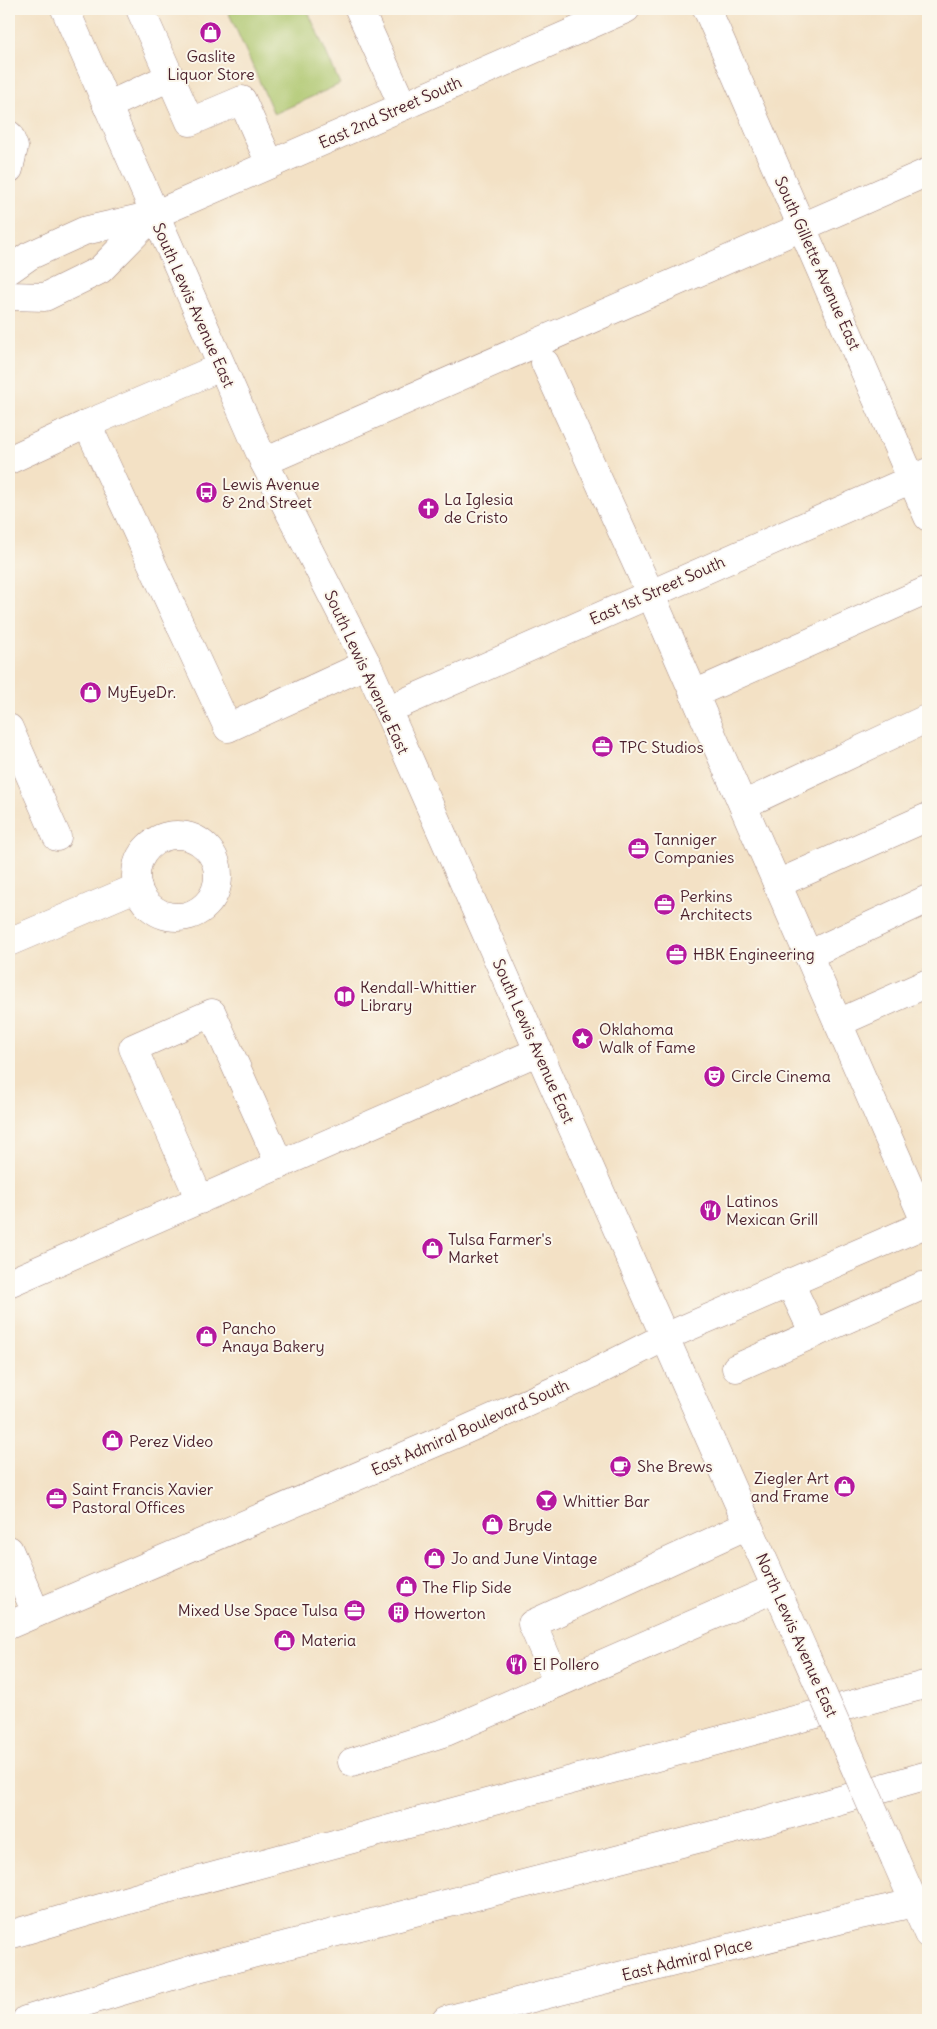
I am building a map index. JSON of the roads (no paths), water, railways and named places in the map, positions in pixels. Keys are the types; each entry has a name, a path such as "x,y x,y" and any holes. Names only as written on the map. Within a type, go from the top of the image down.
{"main road":[{"name":"South Lewis Avenue East","path":"64,9 264,462 367,664 665,1336"},
{"path":"140,9 190,122 242,100 270,164"},
{"path":"359,9 403,106"},
{"name":"East 2nd Street South","path":"9,270 29,256 84,231 154,215 626,9"},
{"name":"South Gillette Avenue East","path":"706,9 803,227 920,476 928,517"},
{"path":"107,106 170,77"},
{"path":"9,135 14,147 9,168"},
{"path":"264,462 928,172"},
{"name":"East 2nd Street South","path":"9,296 44,297 100,270 154,215"},
{"path":"545,363 650,593 927,1224"},
{"path":"9,460 221,366"},
{"path":"87,424 228,728 367,664"},
{"name":"East 1st Street South","path":"386,710 920,476"},
{"path":"694,694 928,590"},
{"path":"742,805 928,718"},
{"path":"9,728 57,837"},
{"path":"777,884 928,817"},
{"path":"9,942 138,887"},
{"path":"808,955 928,899"},
{"path":"838,1023 928,983"},
{"path":"200,1200 133,1048 212,1013 280,1165"},
{"path":"9,1283 539,1052"},
{"name":"East Admiral Boulevard South","path":"9,1625 456,1434 592,1374 665,1336 927,1224"},
{"path":"790,1283 814,1334"},
{"path":"736,1368 922,1286"},
{"name":"North Lewis Avenue East","path":"665,1336 895,1859 921,1902 928,1934"},
{"path":"558,1683 532,1624 748,1525"},
{"path":"9,1550 36,1613"},
{"path":"352,1762 446,1732 776,1588"},
{"path":"9,1935 152,1892 928,1684"},
{"path":"26,2020 198,1968 763,1822 928,1775"},
{"name":"East Admiral Place","path":"446,2020 855,1916 921,1902"}],"place":[{"name":"Gaslite Liquor Store","path":"211,32"},
{"name":"Lewis Avenue & 2nd Street","path":"206,493"},
{"name":"La Iglesia de Cristo","path":"428,508"},
{"name":"MyEyeDr.","path":"91,692"},
{"name":"TPC Studios","path":"603,747"},
{"name":"Tanniger Companies","path":"638,848"},
{"name":"Perkins Architects","path":"664,905"},
{"name":"HBK Engineering","path":"677,954"},
{"name":"Kendall-Whittier Library","path":"344,996"},
{"name":"Oklahoma Walk of Fame","path":"583,1038"},
{"name":"Circle Cinema","path":"715,1076"},
{"name":"Latinos Mexican Grill","path":"710,1210"},
{"name":"Tulsa Farmer's Market","path":"432,1248"},
{"name":"Pancho Anaya Bakery","path":"206,1337"},
{"name":"Perez Video","path":"113,1441"},
{"name":"She Brews","path":"621,1466"},
{"name":"Ziegler Art and Frame","path":"845,1487"},
{"name":"Saint Francis Xavier Pastoral Offices","path":"56,1498"},
{"name":"Whittier Bar","path":"547,1501"},
{"name":"Bryde","path":"492,1525"},
{"name":"Jo and June Vintage","path":"435,1558"},
{"name":"The Flip Side","path":"406,1587"},
{"name":"Mixed Use Space Tulsa","path":"354,1610"},
{"name":"Howerton","path":"398,1613"},
{"name":"Materia","path":"285,1640"},
{"name":"El Pollero","path":"517,1664"}]}
